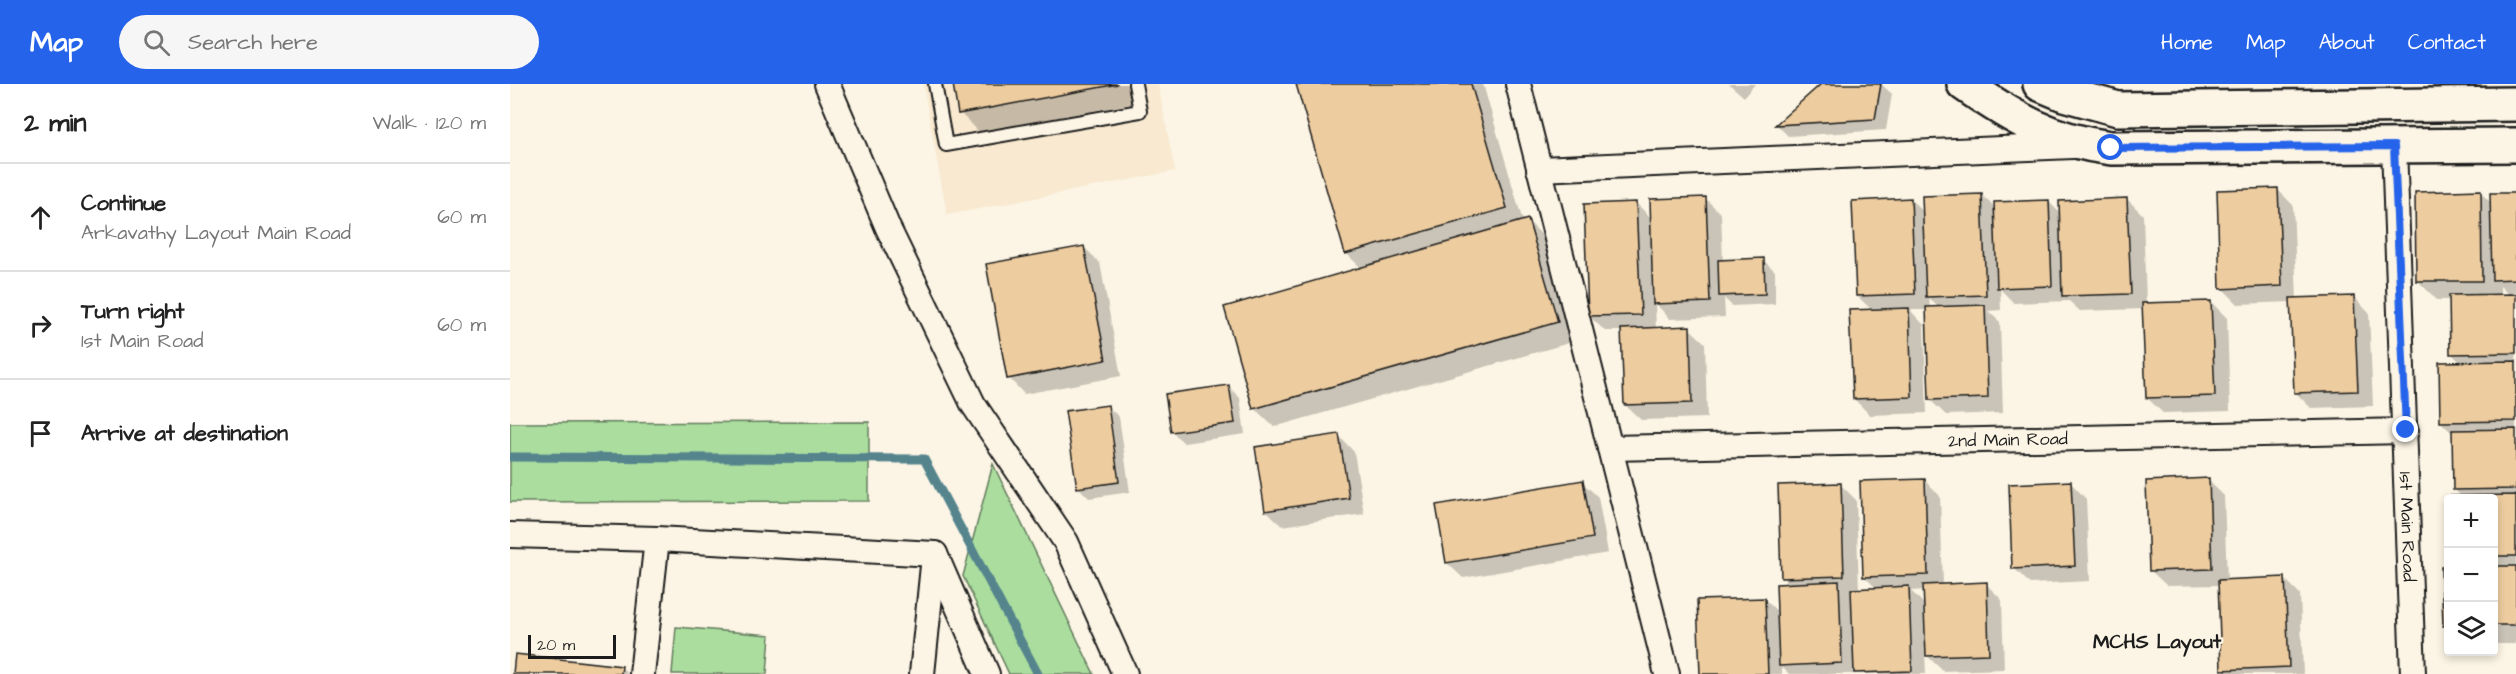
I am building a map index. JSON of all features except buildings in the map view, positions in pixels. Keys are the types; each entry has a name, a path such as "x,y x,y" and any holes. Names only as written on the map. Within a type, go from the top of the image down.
{"main road":[{"path":"1964,84 1995,106 2033,126 2060,139 2091,146 2111,148 2516,145"},
{"path":"2040,84 2064,94 2118,109 2516,104"}],"street":[{"path":"828,84 888,228 974,404 1066,542 1125,674"},
{"path":"1518,84 1667,674"},
{"path":"1539,169 2091,146"},
{"name":"1st Main Road","path":"2394,146 2413,665"},
{"name":"2nd Main Road","path":"1610,448 2406,430"},
{"path":"510,535 657,539 935,554"},
{"path":"642,674 657,539"},
{"path":"922,674 935,554"},
{"path":"935,554 987,674"}],"lane":[{"path":"935,84 946,145 1140,111 1135,84"}],"shaded area":[{"path":"923,84 1158,84 1175,171 947,215"}],"green space":[{"path":"869,422 869,501 510,502 510,423"},
{"path":"993,464 1094,674 1009,674 963,576"},
{"path":"676,627 770,635 767,674 672,674"}],"waterway":[{"path":"510,457 924,459 1038,674"}],"district":[{"name":"MCHS Layout","path":"2157,641"}],"route":[{"path":"2111,148 2394,146 2406,430"}]}
